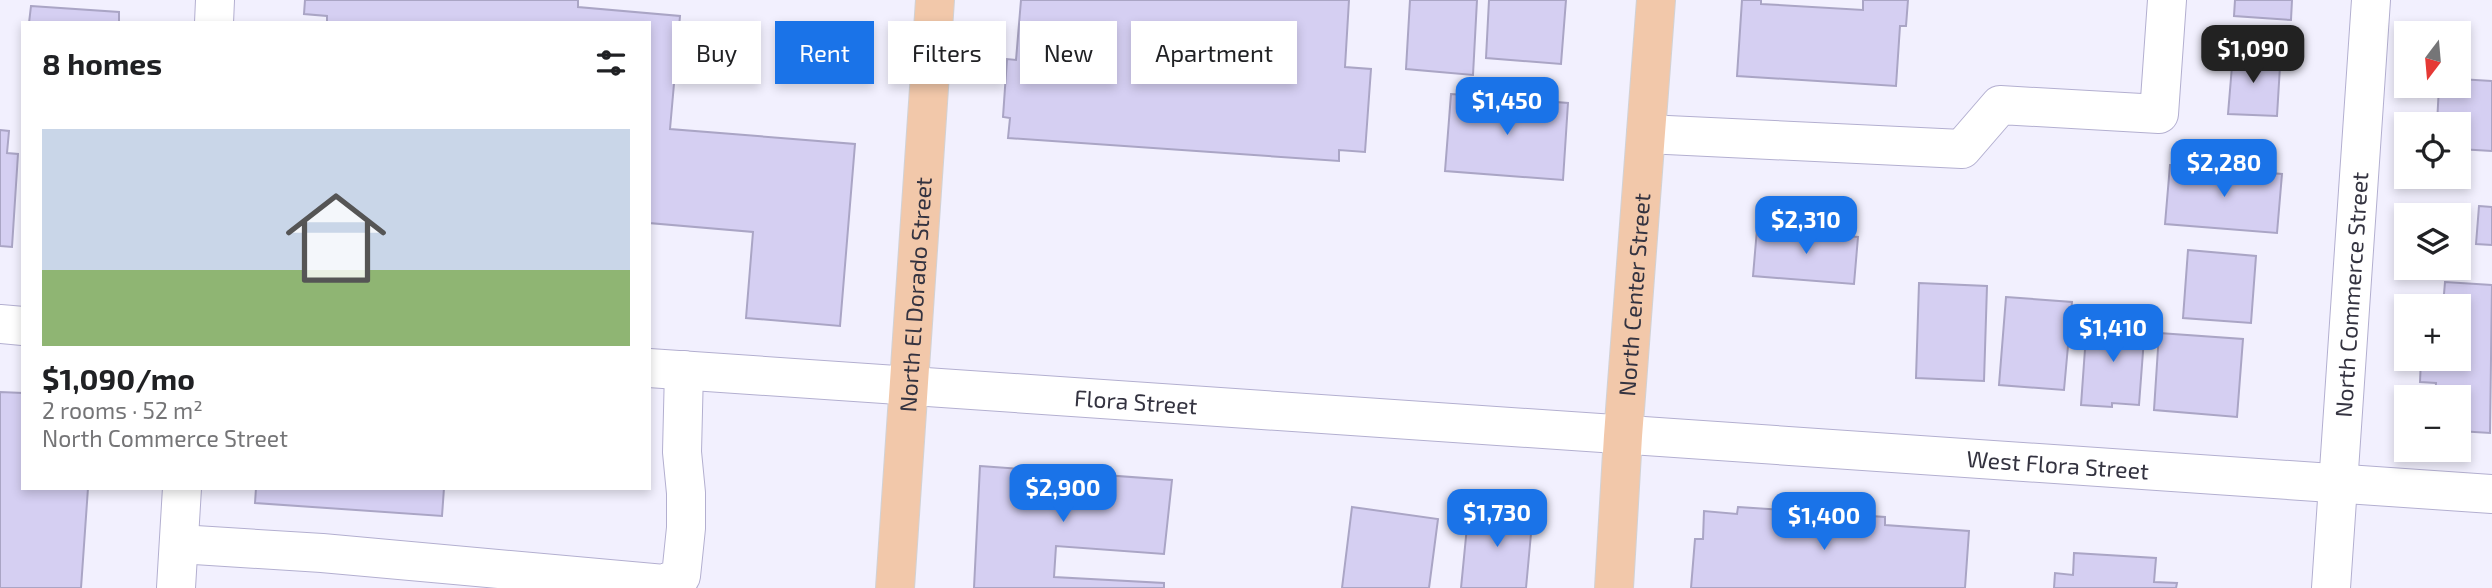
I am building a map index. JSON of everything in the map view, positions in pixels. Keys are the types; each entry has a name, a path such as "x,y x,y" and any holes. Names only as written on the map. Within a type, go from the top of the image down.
{"main road":[{"name":"North El Dorado Street","path":"895,588 935,0"},
{"name":"North Center Street","path":"1614,588 1656,0"}],"street":[{"path":"214,21 215,0"},
{"path":"1646,134 1962,149 2000,105 2159,114 2167,0"},
{"name":"North Commerce Street","path":"2331,588 2371,0"},
{"path":"0,324 21,326"},
{"path":"178,544 322,553 664,584 681,576 686,528 682,452 666,369"},
{"name":"Flora Street","path":"666,369 1623,436"},
{"name":"West Flora Street","path":"1623,436 2492,495"},
{"path":"176,588 182,490"}],"building":[{"path":"305,0 578,0 578,7 680,16 680,21 672,21 674,84 670,129 855,144 840,326 746,318 753,232 651,223 651,21 327,21 327,16 304,14"},
{"path":"1021,0 1349,0 1345,67 1371,69 1365,152 1339,150 1339,161 1008,138 1010,118 1003,117 1007,59 1016,60"},
{"path":"1410,0 1477,0 1473,75 1406,69"},
{"path":"1489,0 1566,0 1561,64 1486,58"},
{"path":"1742,0 1761,0 1761,4 1863,10 1863,0 1908,0 1906,26 1900,26 1896,86 1737,76"},
{"path":"2235,0 2292,0 2291,20 2234,16"},
{"path":"31,6 119,12 119,21 29,21"},
{"path":"2234,42 2252,43 2251,63 2280,66 2277,116 2228,114"},
{"path":"2471,80 2492,81 2492,151 2471,150 2471,112 2438,112 2438,98 2471,98"},
{"path":"1451,94 1568,103 1563,180 1445,171"},
{"path":"0,130 9,131 7,153 18,154 12,247 0,246"},
{"path":"2170,165 2282,174 2277,233 2165,224"},
{"path":"2479,206 2492,207 2492,245 2476,244"},
{"path":"1757,229 1858,237 1854,284 1753,276"},
{"path":"2188,250 2256,256 2251,323 2183,318"},
{"path":"2445,282 2492,285 2490,433 2471,432 2471,385 2420,382 2420,371 2471,371 2471,294 2444,294"},
{"path":"1919,283 1987,286 1984,381 1916,378"},
{"path":"2006,297 2072,302 2064,390 1999,385"},
{"path":"2087,321 2145,325 2139,405 2081,405"},
{"path":"2159,333 2243,339 2237,417 2154,410"},
{"path":"0,392 21,393 21,490 88,490 81,588 0,588"},
{"path":"980,466 1172,480 1164,554 1056,546 1054,577 1164,583 1164,588 974,588"},
{"path":"256,490 444,490 442,516 255,503"},
{"path":"1469,506 1533,512 1526,588 1461,588"},
{"path":"1352,507 1438,519 1429,588 1342,588"},
{"path":"1738,507 1885,517 1885,525 1969,531 1965,588 1691,588 1695,539 1703,539 1704,511 1737,514"},
{"path":"2074,553 2156,558 2154,582 2177,583 2176,588 2054,588 2055,573 2073,575"}]}
